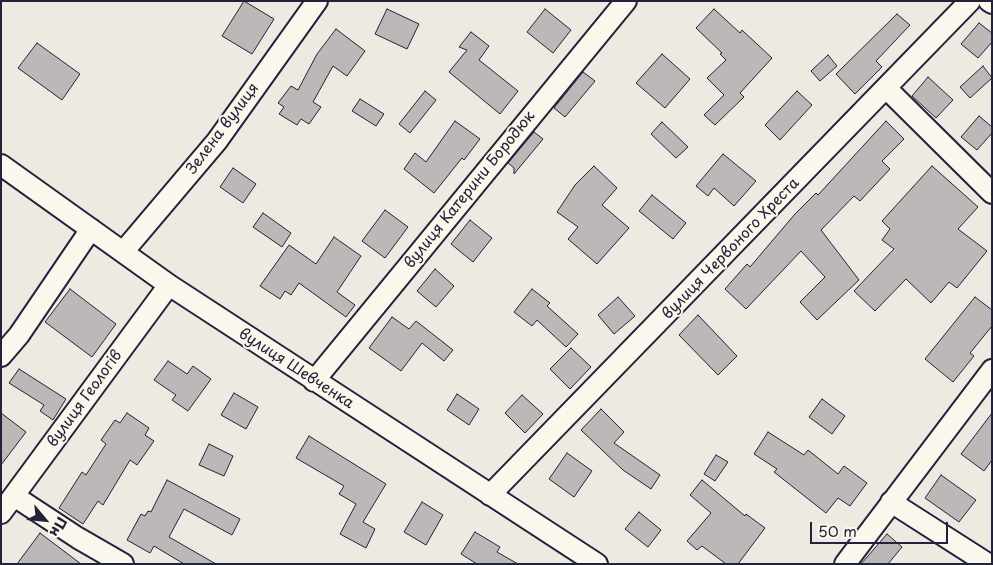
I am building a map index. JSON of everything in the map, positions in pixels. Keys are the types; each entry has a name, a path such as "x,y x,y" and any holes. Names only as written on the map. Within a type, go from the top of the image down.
{"street":[{"name":"Зелена вулиця","path":"124,252 217,141 316,1"},
{"name":"вулиця Катерини Бородюк","path":"314,381 626,1"},
{"name":"вулиця Червоного Хреста","path":"490,495 970,1"},
{"path":"886,88 992,193"},
{"name":"вулиця Шевченка","path":"1,165 169,284 314,381 598,564"},
{"path":"1,356 19,335 91,229"},
{"name":"вулиця Геологів","path":"1,513 169,284"},
{"path":"845,564 992,370"},
{"path":"14,496 78,538 123,564"},
{"path":"891,502 988,564"}],"building":[{"path":"244,1 274,19 252,54 222,36"},
{"path":"387,9 419,24 407,49 375,34"},
{"path":"545,9 571,30 553,53 527,32"},
{"path":"714,9 740,33 742,30 772,58 740,93 744,97 715,125 704,115 724,95 707,78 726,60 720,54 722,53 696,28"},
{"path":"897,14 910,25 876,61 882,67 855,94 836,74"},
{"path":"979,23 992,33 992,42 978,58 961,44"},
{"path":"336,29 365,51 347,76 333,66 313,102 321,107 309,124 301,119 297,125 279,114 284,107 278,103 291,86 298,90 317,54"},
{"path":"471,32 489,46 479,60 518,91 500,114 449,72 467,50 459,47"},
{"path":"37,43 80,74 62,100 18,68"},
{"path":"662,54 690,79 665,108 636,83"},
{"path":"828,55 837,66 820,81 811,71"},
{"path":"983,66 992,78 970,98 960,87"},
{"path":"583,72 595,81 565,117 554,108"},
{"path":"928,77 953,100 936,118 912,96"},
{"path":"425,91 436,100 410,133 399,124"},
{"path":"797,91 812,105 780,140 765,125"},
{"path":"360,99 384,114 376,126 352,111"},
{"path":"979,116 992,127 992,133 977,150 961,137"},
{"path":"455,121 480,139 434,193 404,169 415,153 426,162"},
{"path":"886,121 904,139 882,161 890,169 860,201 854,196 821,230 859,280 817,320 800,302 825,277 801,251 746,309 725,289 747,264 750,267 795,214 816,193 818,195"},
{"path":"662,122 688,147 676,158 651,134"},
{"path":"534,132 543,139 514,174 514,168 508,163"},
{"path":"723,154 756,181 734,206 714,188 708,196 696,186"},
{"path":"594,166 617,188 602,205 629,228 597,264 568,239 578,227 557,212 575,185"},
{"path":"932,166 978,207 958,229 987,251 957,288 949,282 931,303 906,279 875,311 854,291 894,249 882,240 890,229 882,221"},
{"path":"233,168 256,184 243,203 220,187"},
{"path":"652,195 686,223 673,239 639,211"},
{"path":"385,210 408,227 385,258 362,241"},
{"path":"263,213 291,233 282,247 253,227"},
{"path":"470,220 492,238 473,262 451,244"},
{"path":"334,237 361,256 337,292 355,305 346,317 299,283 291,295 285,291 280,299 260,286 289,245 316,264"},
{"path":"435,269 454,286 436,307 417,291"},
{"path":"70,289 116,324 92,357 45,322"},
{"path":"532,289 550,303 547,306 578,334 566,347 537,320 532,326 514,312"},
{"path":"618,297 635,316 614,334 598,315"},
{"path":"975,297 992,310 992,326 970,353 974,356 953,382 925,359"},
{"path":"698,315 737,356 718,375 679,335"},
{"path":"392,317 409,329 416,321 453,350 444,361 422,343 401,371 369,348"},
{"path":"571,348 591,367 570,389 550,369"},
{"path":"168,361 187,374 193,366 211,379 188,411 172,400 176,395 154,380"},
{"path":"19,369 66,399 53,420 40,411 44,405 9,383"},
{"path":"234,393 258,407 246,429 221,415"},
{"path":"457,394 479,409 469,425 447,410"},
{"path":"522,395 543,414 525,433 505,413"},
{"path":"822,399 845,416 832,434 809,417"},
{"path":"601,409 624,432 614,443 660,475 651,489 623,470 581,430"},
{"path":"1,413 26,432 1,465"},
{"path":"127,413 149,428 145,435 154,441 137,465 130,460 103,505 98,501 83,524 59,508 82,472 86,475 106,444 101,440 115,420 120,423"},
{"path":"992,413 992,460 984,471 961,454"},
{"path":"768,432 804,455 808,450 838,474 844,466 867,483 850,506 838,498 826,513 774,472 777,469 754,454"},
{"path":"309,436 386,484 363,522 375,529 366,548 340,534 356,504 339,494 344,486 296,458"},
{"path":"209,444 233,456 224,476 199,465"},
{"path":"567,453 592,471 574,497 549,479"},
{"path":"716,455 728,462 715,481 704,474"},
{"path":"941,475 976,500 959,522 925,498"},
{"path":"167,480 240,519 232,535 184,509 169,537 216,564 184,564 154,546 150,553 127,540 141,514 145,516 148,511 151,512"},
{"path":"702,480 745,516 746,514 765,528 738,564 726,564 702,546 697,550 687,541 711,513 690,495"},
{"path":"422,502 443,515 426,545 404,532"},
{"path":"639,512 661,530 648,547 625,529"},
{"path":"475,532 500,547 497,552 518,564 477,564 461,554"},
{"path":"40,533 81,564 17,564"},
{"path":"887,534 902,547 888,564 861,564"}]}
